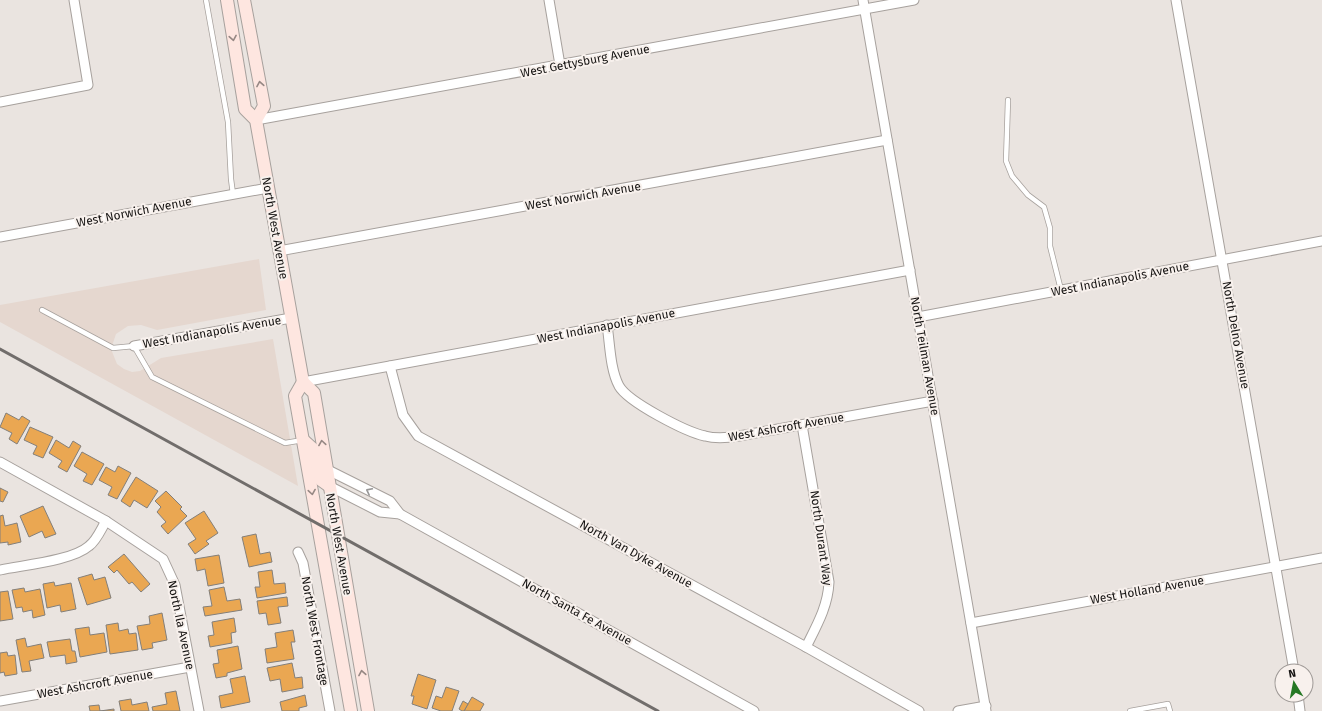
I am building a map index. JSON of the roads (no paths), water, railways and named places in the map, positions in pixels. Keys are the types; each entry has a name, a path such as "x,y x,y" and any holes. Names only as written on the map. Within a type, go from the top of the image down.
{"main road":[{"name":"North West Avenue","path":"226,0 245,109 256,120 303,382 314,393 368,711"},
{"path":"244,0 264,106 256,120"},
{"name":"North West Avenue","path":"303,382 295,396 351,711"},
{"path":"303,440 313,449 321,480 329,486"}],"street":[{"path":"0,102 88,84 74,0"},
{"path":"549,0 560,65"},
{"name":"West Gettysburg Avenue","path":"256,120 560,65 864,4 914,0"},
{"name":"North Delno Avenue","path":"1176,0 1293,663"},
{"name":"North Teilman Avenue","path":"864,4 986,709"},
{"name":"West Norwich Avenue","path":"279,251 887,140"},
{"name":"West Norwich Avenue","path":"0,237 268,188"},
{"name":"West Indianapolis Avenue","path":"918,317 1322,241"},
{"name":"West Indianapolis Avenue","path":"303,382 910,270"},
{"name":"West Indianapolis Avenue","path":"134,346 291,318"},
{"name":"West Ashcroft Avenue","path":"607,325 615,376 624,393 634,402 686,430 706,437 721,438 933,401"},
{"name":"North Van Dyke Avenue","path":"390,366 403,415 418,436 806,647 919,711"},
{"name":"North Durant Way","path":"802,425 828,582 827,601 824,612 806,647"},
{"name":"North Ila Avenue","path":"0,462 106,521 162,560 175,585 199,711"},
{"name":"North Santa Fe Avenue","path":"326,469 390,501 400,514 754,711"},
{"name":"North Santa Fe Avenue","path":"329,486 380,512 400,514"},
{"path":"0,570 68,557 82,551 92,543 106,521"},
{"name":"North West Frontage","path":"298,552 303,563 330,711"},
{"name":"West Holland Avenue","path":"971,623 1322,558"},
{"name":"West Ashcroft Avenue","path":"0,701 190,667"},
{"path":"958,711 986,709"}],"lane":[{"path":"206,0 228,122 233,194"},
{"path":"1008,100 1006,161 1012,176 1028,195 1044,207 1050,228 1050,246 1061,290"},
{"path":"42,310 113,348 134,346 152,377 285,443 303,440"},
{"path":"1130,711 1168,704 1170,711"}],"railway":[{"path":"0,349 658,711"}]}
